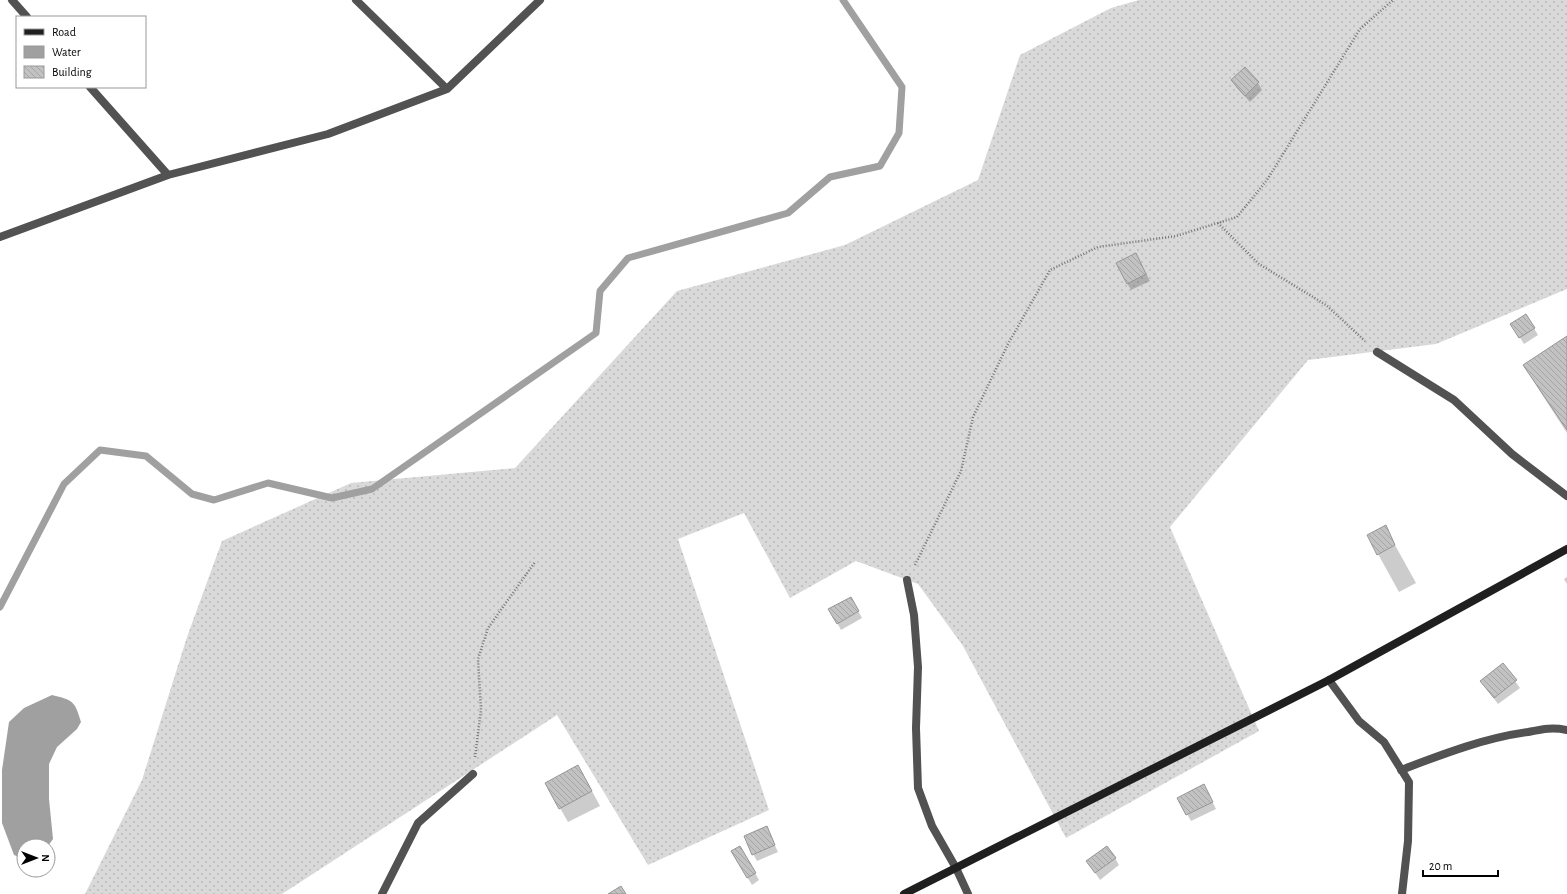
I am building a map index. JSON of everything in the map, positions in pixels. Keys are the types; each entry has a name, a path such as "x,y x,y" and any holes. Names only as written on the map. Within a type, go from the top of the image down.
{"main road":[{"path":"904,894 1330,680 1567,549"}],"street":[{"path":"12,0 26,16"},
{"path":"356,0 447,89"},
{"path":"0,237 168,175 328,134 447,89 540,0"},
{"path":"91,88 168,175"},
{"path":"1377,352 1454,400 1512,454 1567,496"},
{"path":"907,580 914,615 918,667 916,728 918,788 932,826 956,868 968,894"},
{"path":"1330,680 1359,721 1384,742 1409,782 1408,841 1402,894"},
{"path":"1401,770 1461,748 1510,734 1554,728 1567,730"},
{"path":"382,894 418,823 473,774"}],"path":[{"path":"907,580 961,471 973,416 1008,344 1050,270 1098,247 1176,236 1237,217 1267,180 1360,30 1393,0"},
{"path":"1218,223 1259,264 1326,305 1377,352"},
{"path":"473,774 481,710 478,659 488,628 535,562"}],"shaded area":[{"path":"1139,0 1567,0 1567,289 1436,344 1308,360 1170,527 1259,731 1066,838 963,646 918,584 856,561 790,598 744,513 678,539 769,810 648,865 557,715 282,894 85,894 142,780 187,637 222,541 351,483 515,468 677,291 845,245 978,180 1020,55 1111,8"}],"water":[{"path":"52,695 65,698 72,702 75,706 81,722 77,729 57,747 49,764 49,799 53,838 16,838 16,856 14,855 2,823 2,770 9,722 24,708"}],"building":[{"path":"1245,67 1259,82 1245,96 1231,80"},
{"path":"1136,253 1146,274 1127,284 1116,263"},
{"path":"1526,314 1535,328 1519,338 1510,324"},
{"path":"1567,336 1567,430 1523,365"},
{"path":"1386,525 1395,545 1377,555 1367,535"},
{"path":"851,597 859,611 837,624 828,609"},
{"path":"1503,663 1517,680 1494,698 1480,681"},
{"path":"578,765 592,791 559,809 545,783"},
{"path":"1204,784 1213,802 1186,815 1177,798"},
{"path":"767,826 775,845 752,855 744,836"},
{"path":"740,846 756,873 747,878 731,851"},
{"path":"1107,846 1116,858 1095,873 1086,861"},
{"path":"621,886 626,894 608,894"}],"waterway":[{"path":"0,607 64,484 100,450 146,456 192,494 214,500 268,483 332,498 372,489 596,333 600,291 628,258 788,213 830,177 880,166 899,133 902,87 843,0"}]}
